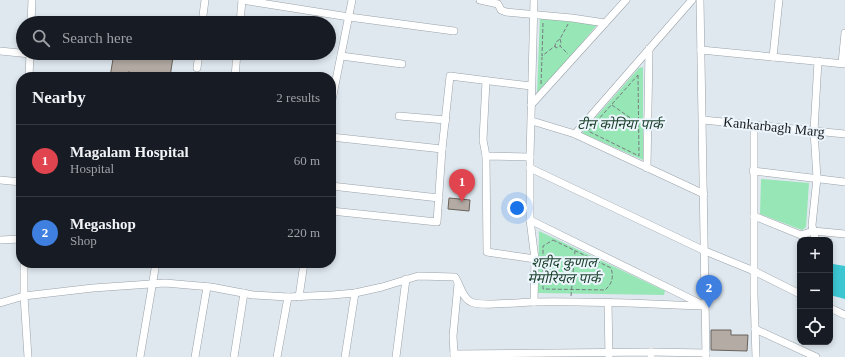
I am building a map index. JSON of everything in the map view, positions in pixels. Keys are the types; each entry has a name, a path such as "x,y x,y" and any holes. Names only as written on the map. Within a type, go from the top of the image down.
{"street":[{"path":"31,16 32,0"},
{"path":"203,16 205,0"},
{"path":"241,16 242,0 349,17 454,31"},
{"path":"336,80 352,0"},
{"path":"480,0 498,4 503,11 605,23"},
{"path":"534,0 530,157 530,220 535,259 534,302"},
{"path":"532,105 626,0"},
{"path":"575,134 692,0"},
{"path":"458,282 453,336 454,355 706,355 700,0"},
{"path":"773,57 779,0"},
{"path":"701,50 844,64 845,33"},
{"path":"647,168 649,49"},
{"path":"0,51 16,52"},
{"path":"341,56 402,64"},
{"path":"30,60 30,72"},
{"path":"197,68 198,60"},
{"path":"235,72 236,60"},
{"path":"815,237 812,225 817,178 814,131 818,61"},
{"path":"336,211 437,222 442,149 450,76 486,82 531,86"},
{"path":"486,82 483,140 486,156 487,252 535,259"},
{"path":"399,116 446,120"},
{"name":"Kankarbagh Marg","path":"703,120 845,134"},
{"path":"532,121 575,134 704,194"},
{"path":"754,125 754,271 756,357"},
{"path":"336,138 442,149"},
{"path":"486,156 530,157"},
{"path":"530,168 705,251 754,271 797,292"},
{"path":"754,171 845,182"},
{"path":"0,180 16,182"},
{"path":"336,187 439,198"},
{"path":"754,216 800,235 813,231 845,234"},
{"path":"530,220 705,306"},
{"path":"0,240 16,239"},
{"path":"24,268 24,296 28,357"},
{"path":"140,357 155,268"},
{"path":"299,297 303,268"},
{"path":"0,303 24,296 93,288 165,283 207,287 244,293 299,297 355,293 382,287 418,276 455,277 465,298 476,304 608,302 705,306"},
{"path":"396,357 406,279"},
{"path":"195,357 207,287"},
{"path":"234,357 244,293"},
{"path":"345,357 355,293"},
{"path":"277,357 288,297"},
{"path":"608,302 609,354"},
{"path":"832,309 845,315"},
{"path":"755,329 816,357"}],"path":[{"path":"542,20 540,84 546,80"},
{"path":"542,56 560,40 568,24 562,23"},
{"path":"560,40 560,46 568,55"},
{"path":"555,46 556,48 560,46"},
{"path":"638,75 639,124 639,156 588,131 638,75"},
{"path":"612,105 639,124"},
{"path":"552,240 611,268 613,273 610,286 605,290 571,290 543,289 543,246 552,240"},
{"path":"571,302 575,251"}],"green space":[{"path":"540,16 597,25 539,94 537,94"},
{"name":"टीन कोनिया पार्क","path":"643,67 643,160 582,133 639,68"},
{"path":"761,179 809,183 806,227 802,230 760,214"},
{"name":"शहीद कुणाल मेमोरियल पार्क","path":"539,231 665,291 664,295 538,293"}],"water":[{"path":"833,264 845,266 845,299 833,296"}],"building":[{"path":"113,60 173,60 171,72 111,72"},
{"path":"449,198 470,200 469,211 448,209"},
{"path":"711,330 731,330 731,335 748,335 747,351 711,350"}],"place":[{"name":"Magalam Hospital","path":"462,202"},
{"name":"Megashop","path":"709,308"}]}
